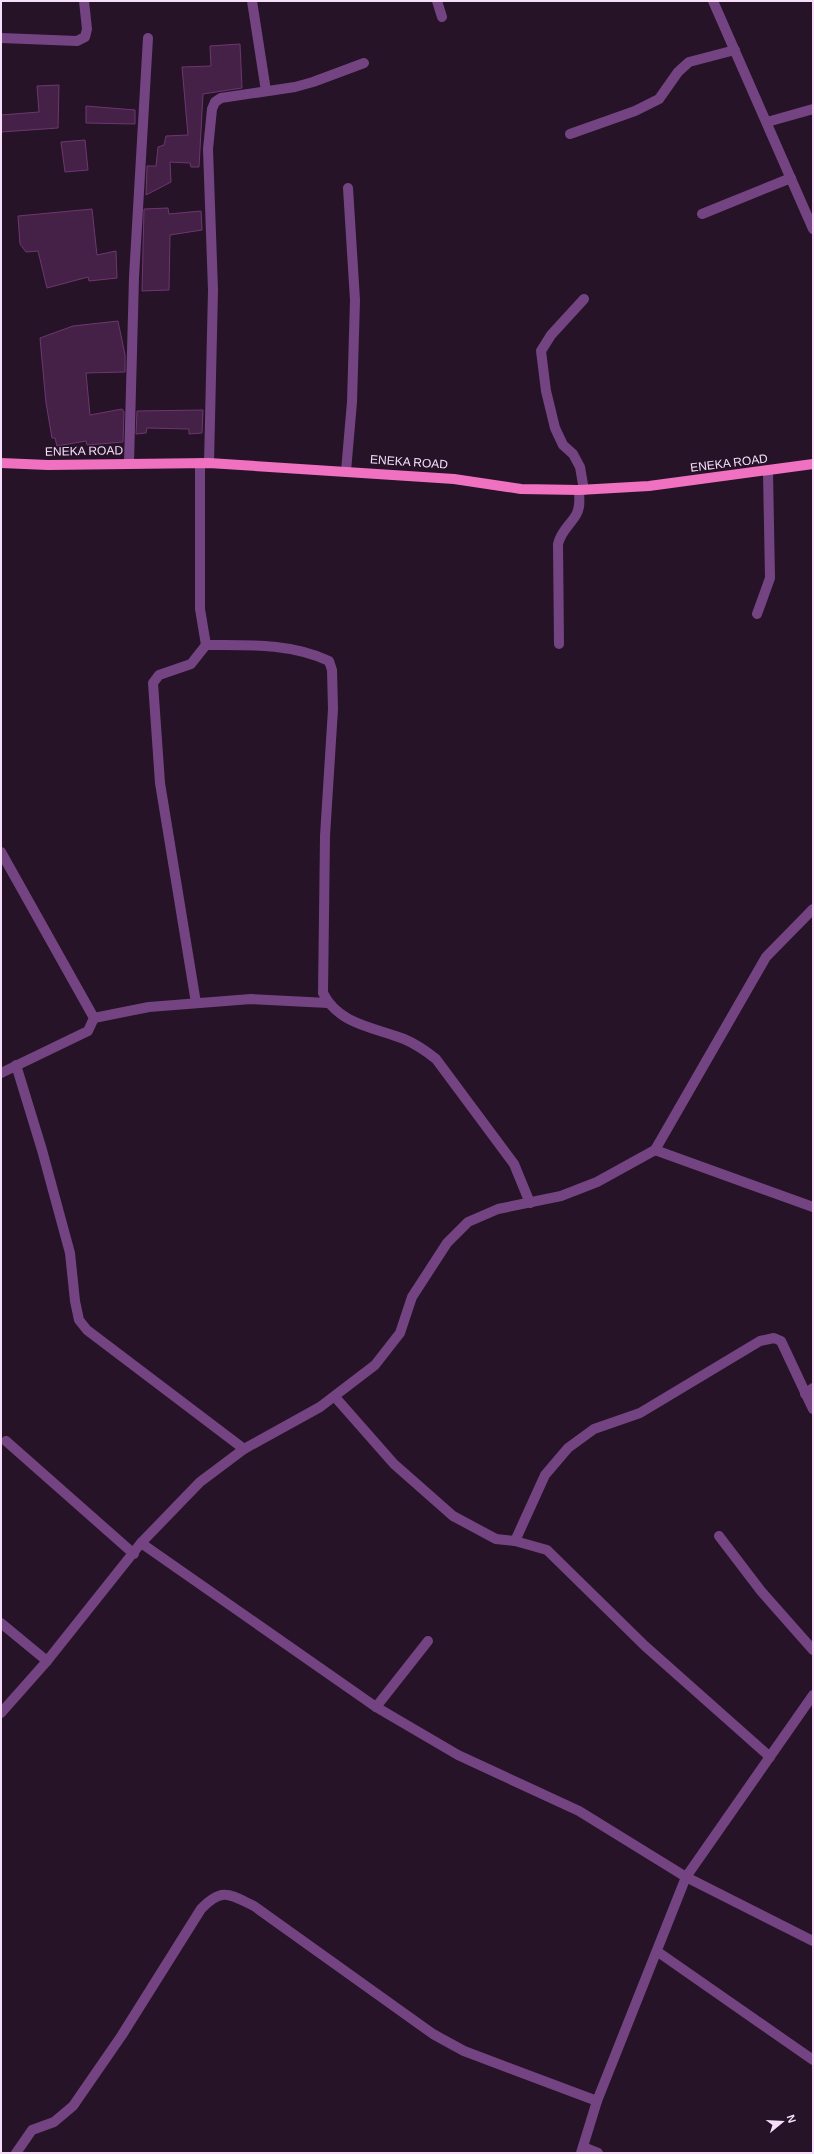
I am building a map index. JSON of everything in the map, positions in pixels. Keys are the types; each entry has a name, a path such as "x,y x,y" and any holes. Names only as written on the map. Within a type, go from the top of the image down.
{"main road":[{"name":"ENEKA ROAD","path":"1,463 48,465 205,463 454,479 521,488 582,490 649,486 768,472 813,464"}],"street":[{"path":"1,38 77,41 85,38 87,29 84,1"},
{"path":"252,1 266,91"},
{"path":"437,1 442,17"},
{"path":"712,1 767,122 813,229"},
{"path":"129,463 134,277 148,38"},
{"path":"570,134 634,111 659,98 678,72 689,62 735,50"},
{"path":"196,1002 160,783 153,683 159,675 191,664 206,645 200,609 213,290 208,150 212,109 215,102 221,98 313,82 364,63"},
{"path":"767,122 813,109"},
{"path":"702,214 791,178"},
{"path":"346,471 352,402 356,300 348,188"},
{"path":"559,644 558,544 561,534 577,514 582,490 580,467 574,454 563,445 555,428 546,391 541,351 551,335 584,299"},
{"path":"757,614 768,589 770,578 768,472"},
{"path":"206,645 276,646 318,655 329,660 332,670 333,709 325,836 323,993 328,1003 335,1011 353,1022 404,1039 423,1048 436,1059 514,1164 530,1203"},
{"path":"1,852 94,1018"},
{"path":"1,1713 47,1661 134,1554 141,1543 200,1482 244,1449 335,1397 375,1365 400,1333 412,1297 447,1243 468,1222 498,1209 561,1196 597,1182 655,1150 766,957 813,909"},
{"path":"94,1018 149,1007 196,1002 251,999 328,1003"},
{"path":"1,1073 88,1031 94,1018"},
{"path":"16,1065 42,1150 70,1253 75,1301 79,1320 87,1330 244,1449"},
{"path":"655,1150 813,1208"},
{"path":"515,1541 545,1475 568,1448 594,1428 640,1413 760,1341 774,1338 781,1341 809,1391 813,1409"},
{"path":"335,1397 394,1464 453,1516 496,1539 515,1541 547,1550 645,1646 770,1757"},
{"path":"6,1441 134,1554"},
{"path":"719,1536 761,1591 813,1650"},
{"path":"141,1543 376,1707 458,1755 579,1811 686,1877 813,1941"},
{"path":"1,1623 47,1661"},
{"path":"376,1707 428,1641"},
{"path":"598,2153 582,2150 597,2101 658,1952 686,1877 813,1695"},
{"path":"16,2153 32,2130 54,2122 74,2106 122,2035 201,1909 212,1898 219,1895 230,1895 254,1906 433,2034 464,2051 597,2101"},
{"path":"658,1952 813,2060"}],"building":[{"path":"240,44 242,88 203,94 199,167 191,167 190,163 170,162 171,182 146,195 147,166 156,166 158,147 164,145 166,136 188,135 182,67 211,66 210,46"},
{"path":"59,85 58,128 1,132 1,115 39,112 37,86"},
{"path":"86,106 135,110 135,124 86,123"},
{"path":"85,140 88,170 65,172 61,142"},
{"path":"168,208 169,214 201,211 202,230 170,235 169,290 142,291 144,209"},
{"path":"92,209 97,255 116,251 117,278 89,281 88,277 47,288 38,251 26,252 20,244 18,216"},
{"path":"118,321 125,355 125,372 86,373 90,415 122,409 124,412 123,442 87,445 86,441 57,446 55,438 52,438 46,403 40,338 73,326"},
{"path":"203,410 202,433 189,434 189,429 147,428 146,433 136,434 137,411"}]}
